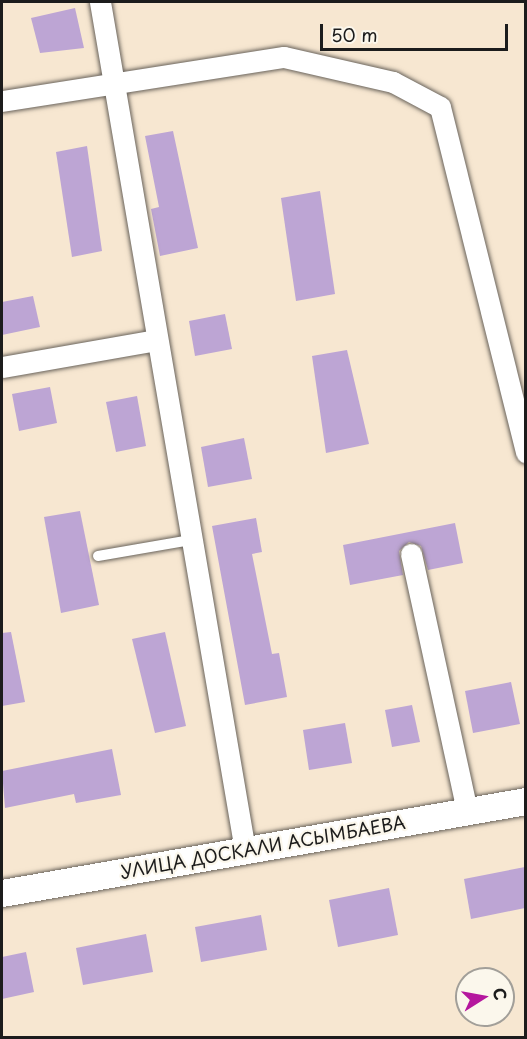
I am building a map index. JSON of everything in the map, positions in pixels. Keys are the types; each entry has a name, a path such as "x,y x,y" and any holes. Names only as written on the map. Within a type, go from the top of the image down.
{"street":[{"path":"100,2 245,850"},
{"path":"2,101 113,79 284,57 393,82 440,107 525,452"},
{"path":"2,367 157,340"},
{"path":"411,554 467,811"},
{"name":"УЛИЦА ДОСКАЛИ АСЫМБАЕВА","path":"2,892 525,801"}],"lane":[{"path":"98,556 191,540"}],"building":[{"path":"75,8 84,48 40,53 31,18"},
{"path":"173,131 198,248 160,256 151,209 159,207 145,136"},
{"path":"87,146 102,251 72,257 56,152"},
{"path":"320,191 335,294 296,301 281,198"},
{"path":"33,296 40,327 2,335 2,302"},
{"path":"225,314 232,349 195,356 189,321"},
{"path":"347,350 369,444 326,453 312,356"},
{"path":"50,387 57,423 19,431 12,394"},
{"path":"137,396 146,446 116,452 106,402"},
{"path":"244,438 252,479 208,487 201,447"},
{"path":"80,511 99,605 61,613 44,517"},
{"path":"256,518 262,552 252,554 272,654 279,653 287,697 245,705 212,526"},
{"path":"455,523 463,563 428,570 421,546 409,542 399,551 403,575 350,585 343,545"},
{"path":"11,632 25,702 2,706 2,633"},
{"path":"165,632 186,726 155,733 132,639"},
{"path":"511,682 520,724 473,733 465,691"},
{"path":"412,705 420,742 392,747 385,710"},
{"path":"345,723 352,763 309,770 303,730"},
{"path":"112,749 121,795 76,803 74,794 5,808 2,771"},
{"path":"525,867 525,908 471,919 464,879"},
{"path":"389,888 398,935 338,947 329,900"},
{"path":"261,915 267,950 201,962 195,927"},
{"path":"146,934 153,972 83,985 76,948"},
{"path":"26,952 34,992 2,999 2,957"}]}
